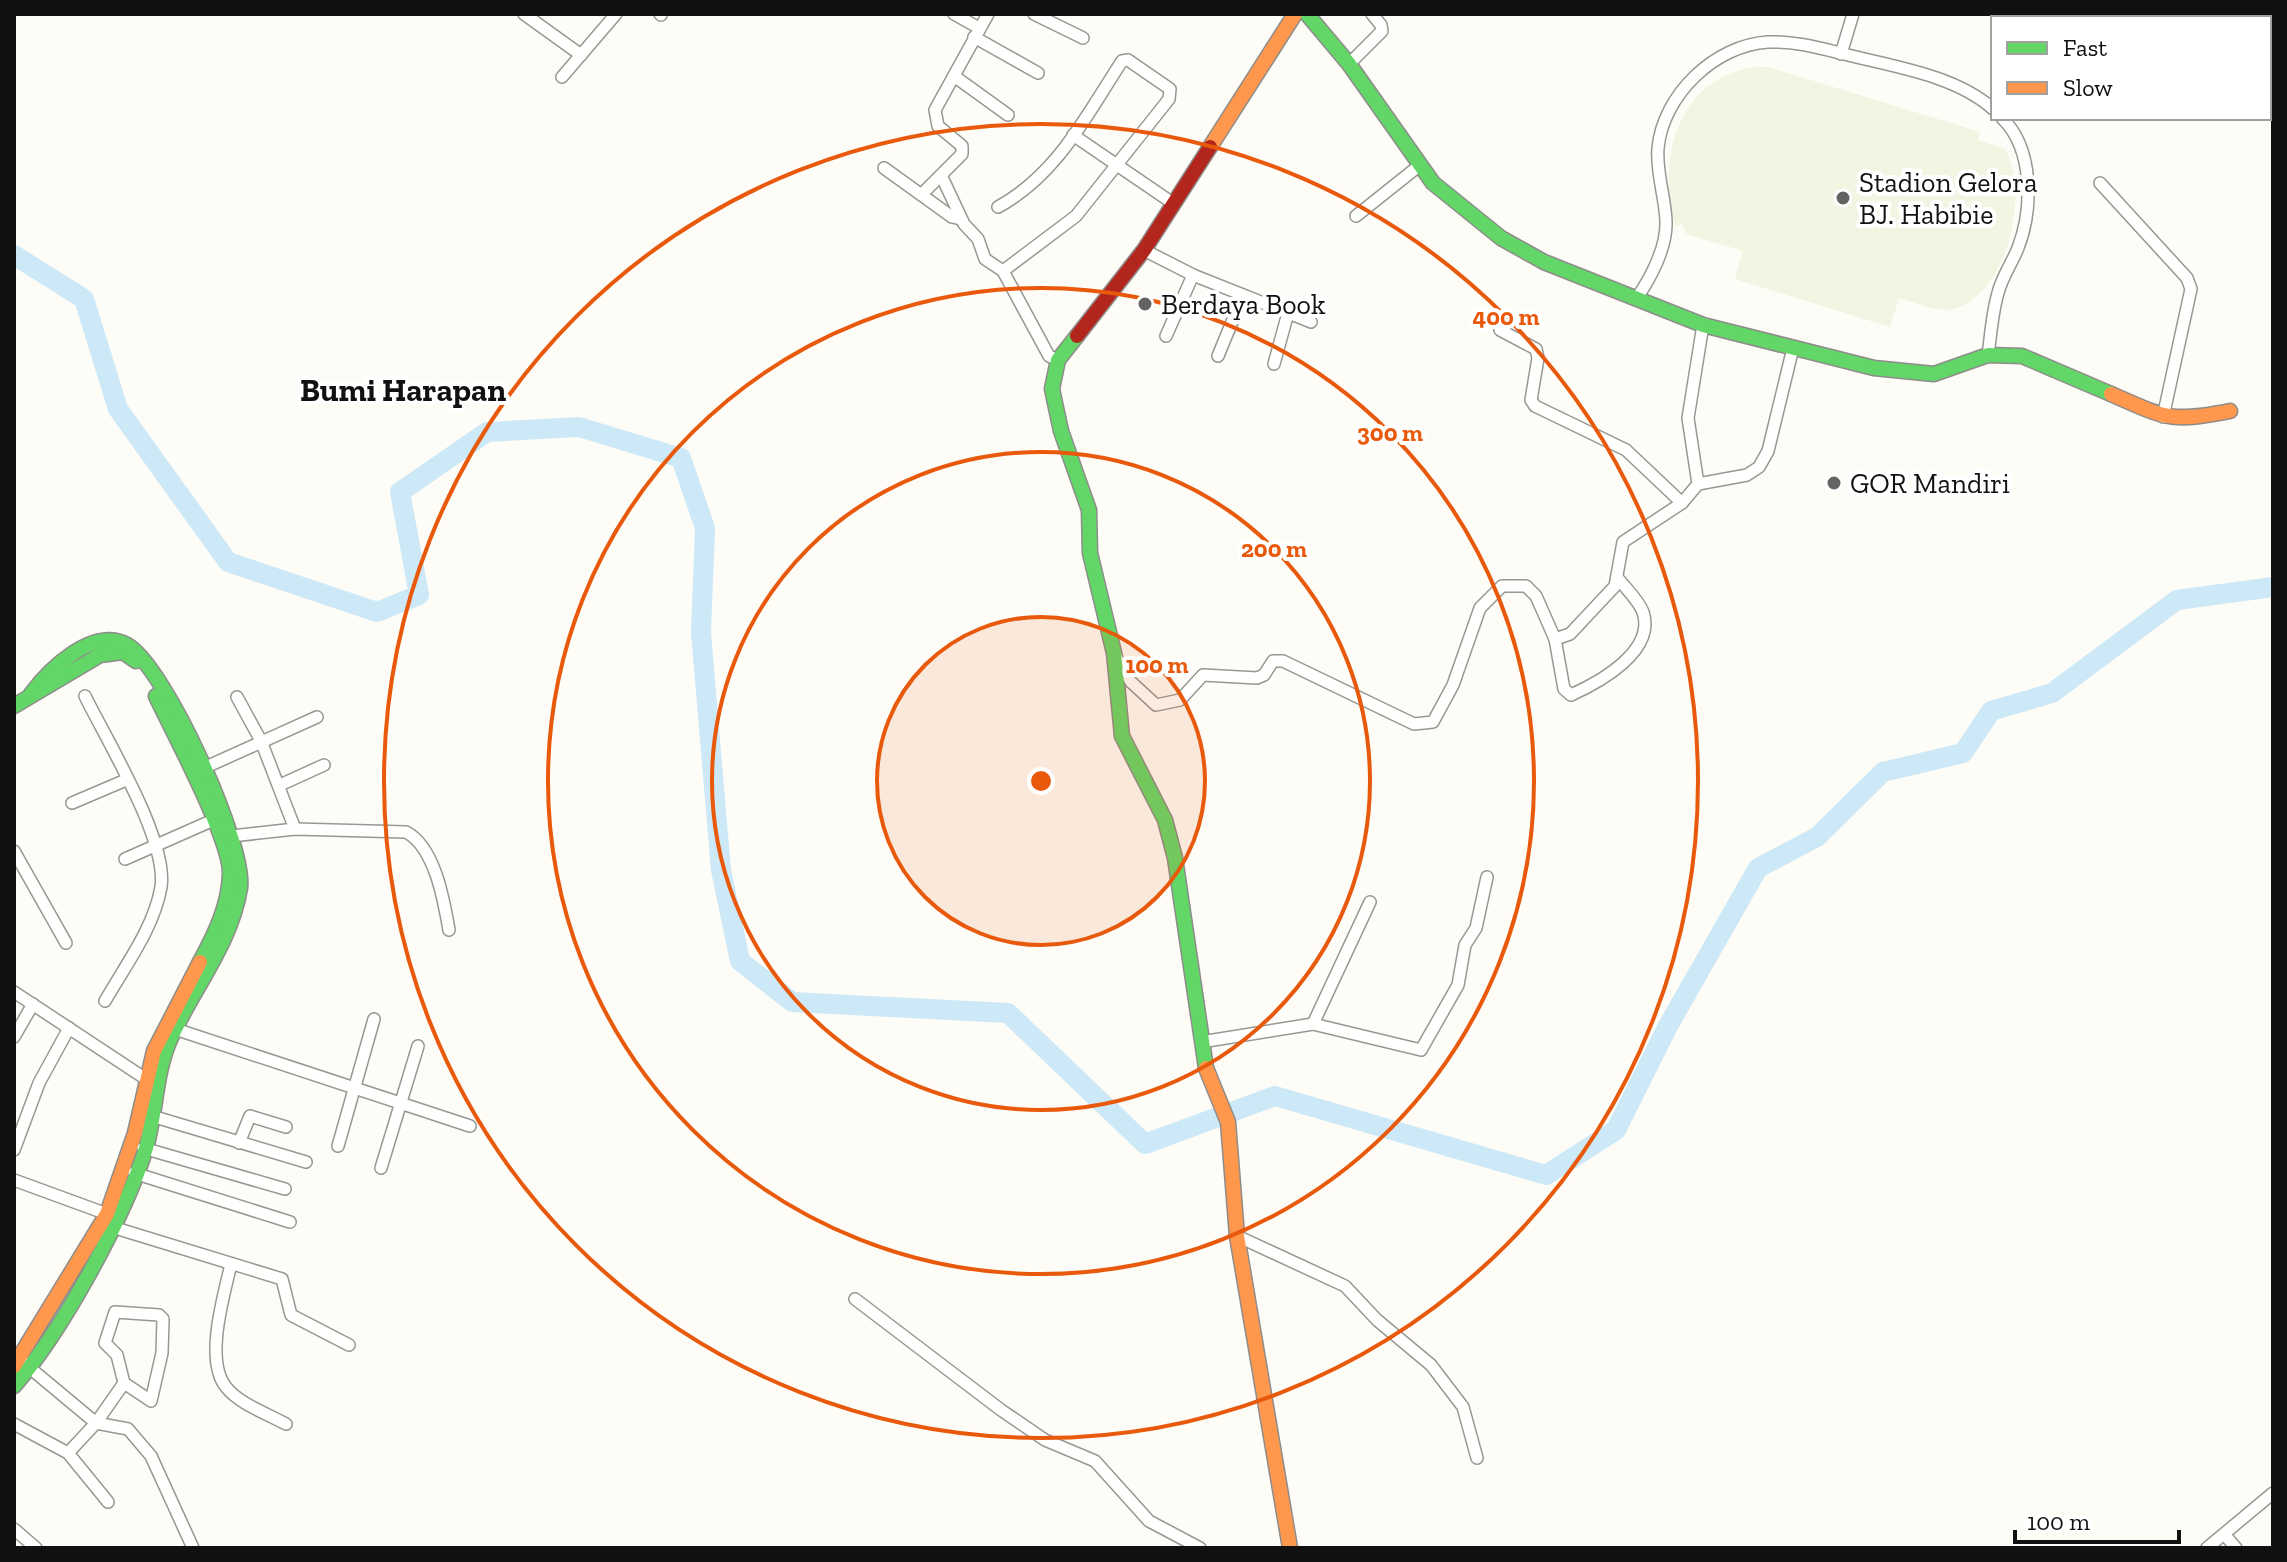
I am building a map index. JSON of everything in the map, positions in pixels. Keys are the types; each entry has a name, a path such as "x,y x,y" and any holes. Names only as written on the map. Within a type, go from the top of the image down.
{"street":[{"path":"562,77 616,14"},
{"path":"954,14 1038,73"},
{"path":"922,194 963,149 938,126 935,110 988,14"},
{"path":"1034,14 1083,38"},
{"path":"1290,1548 1237,1236 1228,1122 1203,1060 1175,858 1165,820 1122,736 1114,653 1090,553 1089,510 1053,404 1053,375 1058,360 1144,250 1295,14"},
{"path":"1307,14 1349,64 1420,165 1445,194 1501,238 1544,262 1703,325 1874,368 1934,374 1988,355 2007,354 2035,360 2163,417 2184,420 2230,411"},
{"path":"1349,64 1382,31 1372,14"},
{"path":"1841,54 1853,14"},
{"path":"533,16 581,55"},
{"path":"1636,299 1657,260 1664,237 1666,221 1658,175 1663,126 1687,85 1707,65 1743,47 1788,42 1943,81 1966,91 1991,108"},
{"path":"998,207 1026,191 1054,164 1122,61 1128,60 1170,89 1171,94 1076,216 1003,271"},
{"path":"954,76 1008,115"},
{"path":"1988,355 1994,306 2018,250 2028,203 2026,170 2019,140 2004,120"},
{"path":"1073,135 1174,204"},
{"path":"1356,216 1420,165"},
{"path":"884,168 961,219"},
{"path":"941,175 961,219 978,239 985,259 1003,271 1049,356 1058,360"},
{"path":"2100,183 2187,278 2191,289 2163,417"},
{"path":"1144,250 1193,275 1311,322"},
{"path":"1166,336 1193,275"},
{"path":"1218,356 1243,295"},
{"path":"1274,364 1288,313"},
{"path":"1698,484 1688,418 1703,325"},
{"path":"1500,330 1536,349 1538,358 1531,400 1535,406 1626,450 1682,503"},
{"path":"1555,639 1570,634 1606,600 1617,577 1623,542 1628,536 1682,503 1698,484 1747,475 1759,467 1768,451 1793,348"},
{"path":"1114,653 1131,682 1156,705 1180,700 1203,675 1257,678 1264,675 1273,661 1283,661 1414,724 1425,724 1433,722 1453,685 1480,608 1502,586 1526,586 1536,596 1555,639 1564,689 1571,695 1596,682 1635,651 1644,631 1643,615 1617,577"},
{"path":"14,706 100,655 113,651 132,652 197,771 218,818 230,870 224,928 168,1019 110,1221"},
{"path":"85,696 158,845 161,886 153,916 105,1001"},
{"path":"237,697 261,741 295,829"},
{"path":"197,771 317,717"},
{"path":"280,785 324,765"},
{"path":"72,803 126,780"},
{"path":"14,1386 21,1365 110,1221 134,1173 155,1117 151,1082 224,928 240,884 239,854 232,836 218,818"},
{"path":"125,859 218,818"},
{"path":"232,836 295,829 392,830 411,835 428,859 438,884 449,930"},
{"path":"14,851 66,943"},
{"path":"1201,1042 1313,1024 1421,1050 1458,985 1465,945 1476,928 1487,877"},
{"path":"1313,1024 1370,902"},
{"path":"14,992 151,1082"},
{"path":"14,1037 33,1004"},
{"path":"338,1146 374,1019"},
{"path":"14,1150 39,1083 69,1028"},
{"path":"175,1029 401,1106 470,1126"},
{"path":"381,1168 418,1046"},
{"path":"239,1143 250,1116 286,1127"},
{"path":"155,1117 306,1162"},
{"path":"143,1148 285,1189"},
{"path":"134,1173 290,1222"},
{"path":"14,1180 110,1221 282,1279 291,1315 349,1345"},
{"path":"1237,1236 1345,1286 1377,1320 1431,1365 1463,1407 1477,1458"},
{"path":"231,1264 217,1335 219,1371 226,1387 286,1424"},
{"path":"855,1299 1045,1440 1095,1461 1149,1521 1195,1547"},
{"path":"68,1453 96,1423 124,1383 117,1355 105,1343 113,1315 118,1311 159,1315 163,1319 164,1334 151,1401 124,1383"},
{"path":"21,1365 96,1423 128,1429 141,1443 161,1476 193,1548"},
{"path":"14,1424 68,1453 108,1502"},
{"path":"2207,1548 2273,1493"},
{"path":"14,1529 36,1548"},
{"path":"2225,1535 2236,1548"}],"green space":[{"name":"Stadion Gelora BJ. Habibie","path":"1768,67 1980,132 1978,140 2005,149 2012,168 2015,191 2009,240 1988,284 1972,300 1947,310 1899,298 1890,327 1735,279 1743,251 1686,234 1682,224 1675,227 1669,174 1679,125 1691,104 1708,87 1730,74"}],"waterway":[{"path":"14,255 84,299 118,409 228,562 377,612 419,595 400,492 487,432 579,427 681,458 705,528 701,633 721,870 740,961 792,1002 1008,1013 1145,1144 1275,1096 1546,1175 1616,1130 1668,1026 1758,868 1817,837 1883,772 1963,753 1991,711 2052,693 2177,600 2273,587"}],"traffic: fast":[{"path":"1307,14 1349,64 1433,183 1501,238 1544,262 1703,325 1874,368 1934,374 1988,355 2022,356 2111,394"},
{"path":"1077,336 1058,360 1052,389 1061,431 1089,510 1090,553 1114,653 1122,736 1165,820 1175,858 1206,1068"},
{"path":"14,1386 71,1305 123,1206 146,1148 169,1042 228,929 240,888 230,835 200,758 162,686 143,660 127,645 100,641 86,646 60,663 31,694"},
{"path":"14,706 100,655 123,652 136,661"},
{"path":"156,696 212,812 228,858 230,874 224,909 200,962"}],"traffic: slow":[{"path":"1210,147 1295,14"},
{"path":"2111,394 2169,416 2194,417 2230,411"},
{"path":"14,1366 107,1214 135,1133 154,1051 200,962"},
{"path":"1206,1068 1228,1122 1237,1236 1290,1548"}],"traffic: jam":[{"path":"1077,336 1144,250 1210,147"}],"place":[{"name":"Stadion Gelora BJ. Habibie","path":"1843,198"},
{"name":"Berdaya Book","path":"1145,304"},
{"name":"GOR Mandiri","path":"1834,483"}],"district":[{"name":"Bumi Harapan","path":"403,390"}]}
